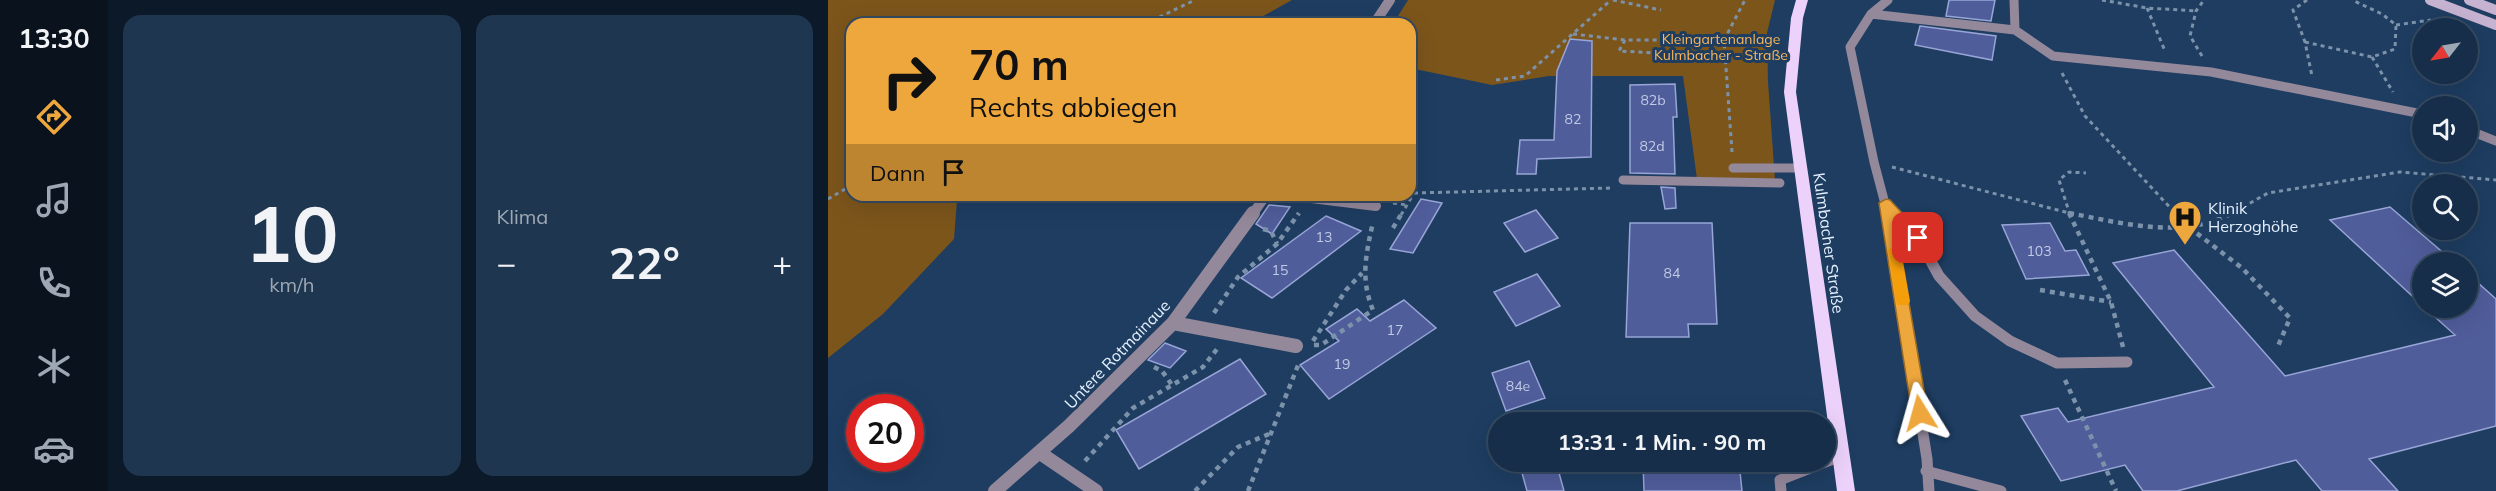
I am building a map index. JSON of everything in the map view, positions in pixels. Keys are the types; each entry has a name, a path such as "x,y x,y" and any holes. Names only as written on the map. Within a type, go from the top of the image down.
{"main road":[{"name":"Kulmbacher Straße","path":"1802,0 1797,18 1790,92 1846,491"},
{"path":"2430,0 2496,24"},
{"path":"2469,0 2496,10"}],"street":[{"path":"1378,18 1390,0"},
{"name":"Untere Rotmainaue","path":"995,491 1040,453 1173,323 1262,201"},
{"path":"1335,201 1376,206"},
{"path":"1173,323 1303,345"},
{"path":"1040,453 1096,491"}],"lane":[{"path":"1888,0 1871,14 1850,47 1874,162 1886,203 1927,459 1929,491"},
{"path":"2014,0 2015,30"},
{"path":"1871,14 2015,30 2053,56 2211,72 2412,112"},
{"path":"2478,134 2496,141"},
{"path":"1733,168 1800,168"},
{"path":"1623,180 1780,183"},
{"path":"1886,203 1918,238 1939,276 1975,316 2010,341 2057,363 2127,362"},
{"path":"1781,491 1780,480 1841,456"},
{"path":"1926,471 2001,491"}],"path":[{"path":"1158,18 1196,0"},
{"path":"1496,80 1525,76 1612,0 1662,10"},
{"path":"1733,168 1724,40 1745,0"},
{"path":"2102,0 2147,8 2196,11"},
{"path":"2204,0 2196,11 2190,36 2211,72"},
{"path":"2307,0 2293,10 2305,42 2315,92"},
{"path":"2352,0 2382,14 2396,25 2431,20 2451,8"},
{"path":"2147,8 2168,58"},
{"path":"2305,42 2372,57 2395,49 2396,25"},
{"path":"1573,34 1625,40 1724,40"},
{"path":"1625,40 1619,51 1656,53"},
{"path":"2053,56 2085,116 2133,170 2190,228 2242,268 2290,318 2278,346"},
{"path":"2372,57 2381,74"},
{"path":"1874,162 2069,213 2127,224 2190,228 2221,219 2268,194 2400,172 2496,180"},
{"path":"2086,173 2069,172 2059,180 2069,213 2111,302 2127,362"},
{"path":"828,199 846,188"},
{"path":"1416,193 1519,189"},
{"path":"1203,328 1238,277 1277,244 1308,201"},
{"path":"1393,228 1409,201"},
{"path":"1303,345 1321,345 1373,310 1364,293 1362,273 1376,206"},
{"path":"1248,491 1303,345 1362,273"},
{"path":"2040,290 2111,302"},
{"path":"1074,476 1102,440 1133,408 1203,367 1227,333"},
{"path":"1137,359 1162,371 1172,385"},
{"path":"2057,363 2116,491"},
{"path":"1195,491 1238,447 1270,434"}],"green space":[{"path":"828,0 1292,0 1260,18 846,18 846,201 957,201 954,239 883,314 828,358"},
{"name":"Kleingartenanlage Kulmbacher - Straße","path":"1408,0 1775,0 1767,33 1775,180 1697,179 1683,76 1549,76 1492,85 1416,69 1416,18 1397,18"}],"building":[{"path":"1949,0 1995,0 1991,21 1946,16"},
{"path":"1920,26 1996,36 1992,60 1915,45"},
{"path":"1570,39 1592,41 1591,157 1537,159 1536,174 1517,174 1520,140 1554,140 1557,71"},
{"path":"1675,84 1677,117 1673,117 1675,174 1630,173 1630,85"},
{"path":"1661,187 1675,188 1676,208 1665,209"},
{"path":"1421,199 1442,203 1413,253 1390,249"},
{"path":"1269,205 1290,207 1272,234 1256,224"},
{"path":"2390,207 2412,226 2412,240 2428,240 2442,252 2412,252 2412,296 2330,220"},
{"path":"1536,210 1558,238 1525,252 1504,223"},
{"path":"1326,216 1361,231 1272,298 1241,278"},
{"path":"1630,223 1712,223 1717,324 1688,324 1689,337 1626,337"},
{"path":"2050,223 2065,251 2076,250 2089,275 2026,279 2002,225"},
{"path":"2174,250 2285,376 2455,335 2436,318 2478,318 2478,283 2496,299 2496,426 2369,459 2398,491 2322,491 2296,460 2177,491 2143,491 2125,465 2061,481 2021,416 2058,408 2068,422 2214,387 2113,263"},
{"path":"1537,274 1560,306 1516,326 1494,292"},
{"path":"1404,300 1436,328 1329,399 1300,365 1339,341 1326,329 1357,309 1370,321"},
{"path":"1165,343 1186,351 1170,368 1148,360"},
{"path":"1240,359 1266,394 1139,469 1116,430"},
{"path":"1529,361 1545,398 1506,411 1492,373"},
{"path":"1522,472 1559,472 1564,491 1527,491"},
{"path":"1643,472 1740,472 1742,491 1644,491"}],"slow traffic":[{"path":"1894,250 1903,301"}],"place":[{"name":"Klinik Herzoghöhe","path":"2185,246"}],"route":[{"path":"1918,238 1886,203 1920,413"}]}
